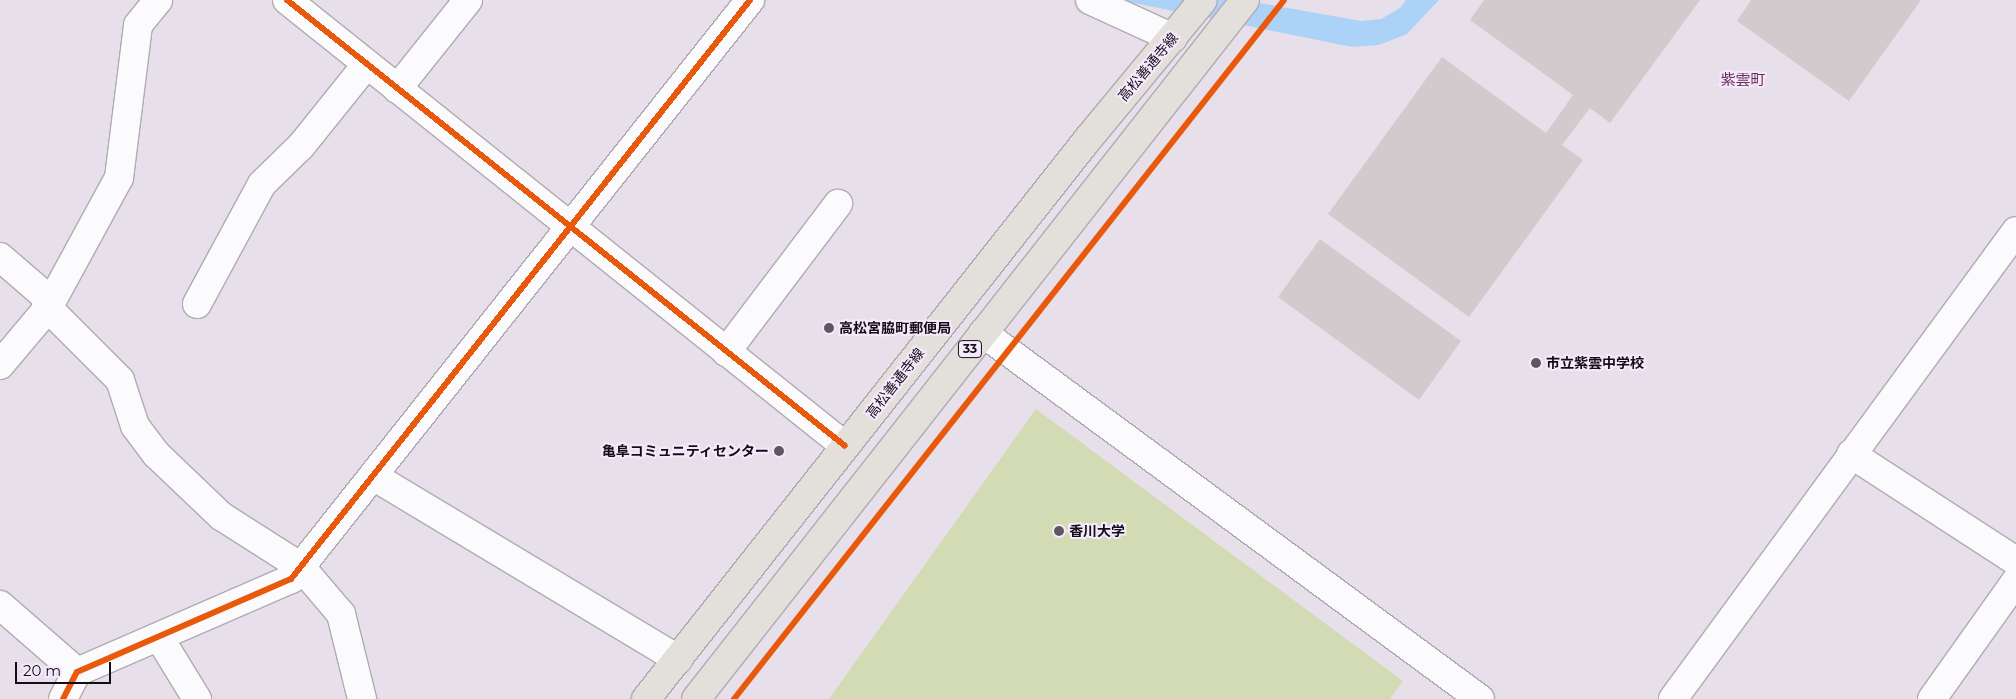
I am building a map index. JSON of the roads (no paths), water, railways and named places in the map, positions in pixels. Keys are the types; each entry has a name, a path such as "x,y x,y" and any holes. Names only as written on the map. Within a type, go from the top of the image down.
{"main road":[{"name":"高松善通寺線","path":"646,699 1082,146 1203,0"},
{"name":"33","path":"696,699 1245,0"}],"street":[{"path":"0,365 48,308 119,178 138,24 158,0"},
{"path":"287,0 845,446"},
{"path":"397,89 468,0"},
{"path":"63,699 77,672 291,579 750,0"},
{"path":"1090,0 1172,38"},
{"path":"197,304 262,184 301,146 367,64"},
{"path":"726,352 838,204"},
{"path":"1673,699 1851,454 2016,232"},
{"path":"0,257 44,295 48,308 120,380 135,426 156,454 221,516 301,567 340,614 362,699"},
{"path":"983,333 1480,699"},
{"path":"1851,454 2016,561"},
{"path":"373,476 678,659"},
{"path":"1932,699 2016,581"},
{"path":"0,604 77,672"},
{"path":"159,637 197,699"}],"water":[{"path":"1119,0 1243,0 1361,21 1381,19 1400,8 1406,0 1439,0 1407,34 1379,45 1352,47"}],"place":[{"name":"高松宮脇町郵便局","path":"829,328"},
{"name":"市立紫雲中学校","path":"1536,363"},
{"name":"亀阜コミュニティセンター","path":"779,451"},
{"name":"香川大学","path":"1059,531"}],"district":[{"name":"紫雲町","path":"1743,80"}]}
